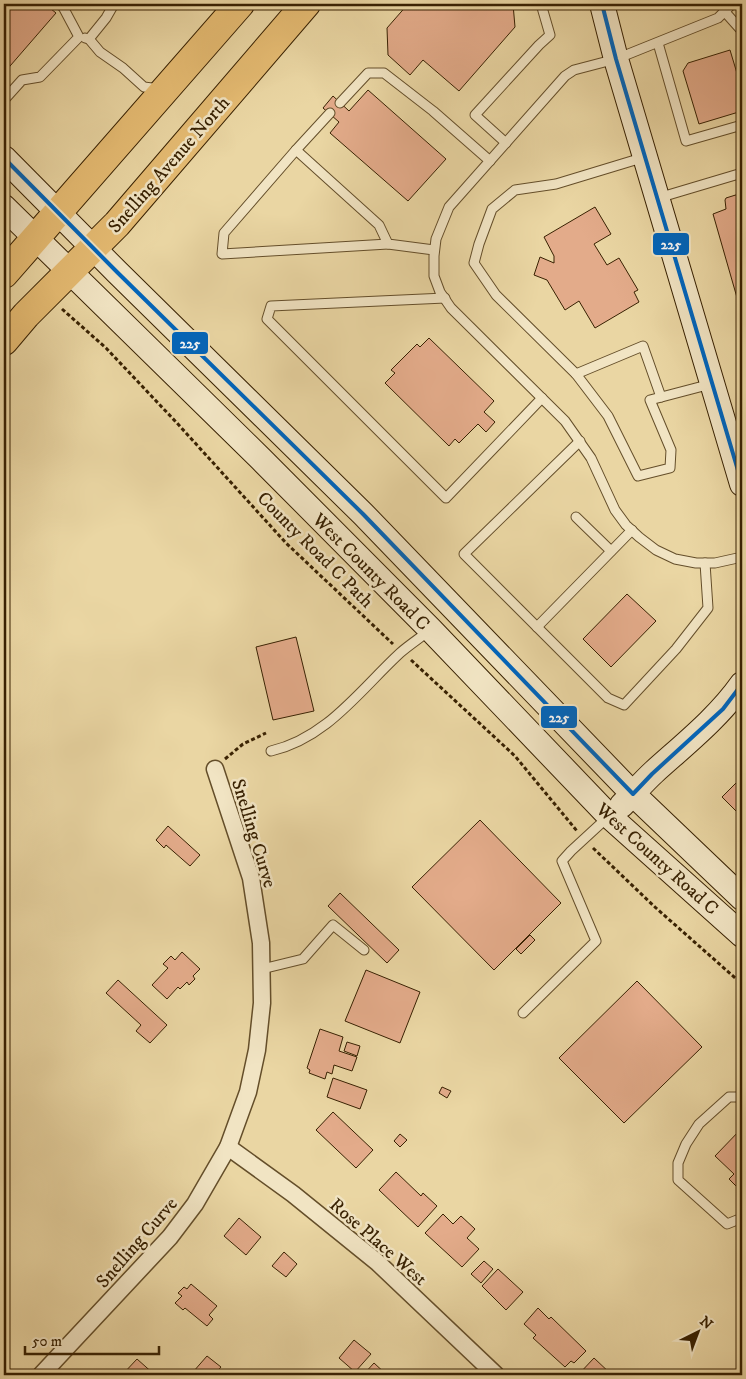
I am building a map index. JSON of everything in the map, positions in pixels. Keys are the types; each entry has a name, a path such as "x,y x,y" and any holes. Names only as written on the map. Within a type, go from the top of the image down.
{"highway":[{"path":"4,274 240,4"},
{"name":"Snelling Avenue North","path":"4,341 26,315 117,224 306,4"}],"main road":[{"path":"602,4 616,59 742,484"},
{"name":"West County Road C","path":"4,158 363,514 633,794 742,898"},
{"name":"West County Road C","path":"4,207 261,459 431,630 609,816 742,935"},
{"path":"431,630 454,627 479,634"},
{"path":"609,816 723,709 741,689"}],"street":[{"name":"Snelling Curve","path":"41,1375 170,1237 195,1204 228,1147 248,1092 257,1050 262,1003 261,943 252,878 215,769"},
{"name":"Rose Place West","path":"228,1147 293,1194 377,1262 489,1373"}],"lane":[{"path":"59,4 63,7 78,37"},
{"path":"89,39 106,18 114,4"},
{"path":"506,143 475,115 550,35 541,4"},
{"path":"732,4 723,8 718,18 616,59 574,70 565,76 449,207 436,239 434,276 440,292 451,308 565,421 591,458 615,510 639,537 656,550 675,559 696,563 715,563 742,557"},
{"path":"723,8 742,31"},
{"path":"78,37 89,39 100,52 123,68 144,87 165,90"},
{"path":"4,100 22,80 40,77 78,37"},
{"path":"658,43 686,141 742,125"},
{"path":"340,102 368,74 384,73 433,111 490,161"},
{"path":"330,113 224,233 222,254 388,244 434,250"},
{"path":"296,150 379,225 388,244"},
{"path":"645,157 556,184 515,190 492,210 478,244 474,262 496,295 576,374 608,416 638,476 670,468 671,450 650,400 712,384"},
{"path":"658,198 742,173"},
{"path":"445,298 271,306 268,319 446,498 542,398"},
{"path":"576,374 643,346 661,397"},
{"path":"580,441 464,554 608,698 624,705 676,648 708,608 705,563"},
{"path":"576,517 611,551"},
{"path":"537,627 632,530"},
{"path":"271,751 281,749 318,731 352,703 402,652 431,630"},
{"path":"523,1013 596,940 562,861 609,816"},
{"path":"262,969 303,959 333,925 364,950"},
{"path":"742,1097 729,1097 699,1124 686,1144 678,1163 678,1180 727,1224 742,1218"}],"path":[{"name":"County Road C Path","path":"47,294 118,361 286,543 515,756 584,839 656,908 742,984"},
{"path":"215,769 243,744 266,733"}],"building":[{"path":"10,4 45,4 56,13 4,73 4,9"},
{"path":"408,4 513,4 515,27 459,91 423,60 410,75 388,55 387,28"},
{"path":"730,50 742,90 742,111 699,124 683,71 688,63"},
{"path":"368,90 446,159 408,201 330,133 339,122 323,108 333,96 349,111"},
{"path":"742,193 742,315 713,214 726,209 726,198"},
{"path":"595,207 611,234 594,244 607,265 619,258 638,290 634,292 639,302 595,328 579,301 565,310 547,280 534,275 540,257 554,263 554,256 544,237"},
{"path":"429,338 494,401 484,412 495,422 486,432 478,424 459,443 455,439 449,446 385,383 395,373 391,370 417,344 420,347"},
{"path":"627,594 656,621 611,667 583,639"},
{"path":"296,637 314,711 273,720 256,647"},
{"path":"742,777 742,817 722,797"},
{"path":"480,820 561,903 494,970 412,887"},
{"path":"168,826 200,855 190,866 166,845 164,848 156,840"},
{"path":"340,893 399,950 387,963 328,906"},
{"path":"530,935 535,940 521,954 516,949"},
{"path":"182,952 200,969 193,976 195,979 189,985 187,982 180,989 178,987 167,999 152,985 168,968 163,964 171,956 175,960"},
{"path":"366,970 420,992 400,1043 345,1021"},
{"path":"118,980 167,1025 150,1043 136,1031 141,1025 106,993"},
{"path":"637,981 702,1047 624,1123 559,1058"},
{"path":"320,1029 343,1037 339,1051 357,1057 352,1071 334,1065 332,1074 327,1072 325,1079 309,1073 310,1070 307,1068"},
{"path":"347,1042 360,1046 357,1056 344,1051"},
{"path":"333,1078 367,1090 360,1109 327,1097"},
{"path":"442,1087 451,1091 447,1098 439,1093"},
{"path":"333,1112 373,1150 356,1168 316,1130"},
{"path":"742,1128 742,1192 729,1179 734,1174 715,1156"},
{"path":"400,1134 407,1140 400,1147 394,1141"},
{"path":"396,1172 421,1196 423,1193 437,1206 418,1227 379,1190"},
{"path":"443,1214 453,1224 461,1216 475,1229 467,1238 479,1249 462,1267 425,1233"},
{"path":"239,1218 261,1237 246,1255 224,1236"},
{"path":"284,1252 297,1264 286,1277 272,1266"},
{"path":"484,1261 493,1269 481,1283 471,1274"},
{"path":"498,1269 523,1292 506,1310 482,1286"},
{"path":"191,1284 217,1306 209,1315 213,1319 207,1326 185,1308 183,1310 175,1303 182,1296 178,1293 184,1287 187,1289"},
{"path":"538,1308 549,1319 551,1317 586,1351 574,1363 571,1361 565,1367 533,1338 536,1335 524,1324"},
{"path":"354,1340 371,1354 355,1372 339,1358"},
{"path":"207,1356 221,1367 214,1375 197,1375 193,1372"},
{"path":"594,1358 612,1375 578,1375"},
{"path":"137,1359 155,1375 122,1375"},
{"path":"374,1363 387,1375 363,1375"}],"transit line":[{"name":"225","path":"602,4 616,59 742,484"},
{"name":"225","path":"4,158 363,514 633,794 723,709 742,684"}]}
